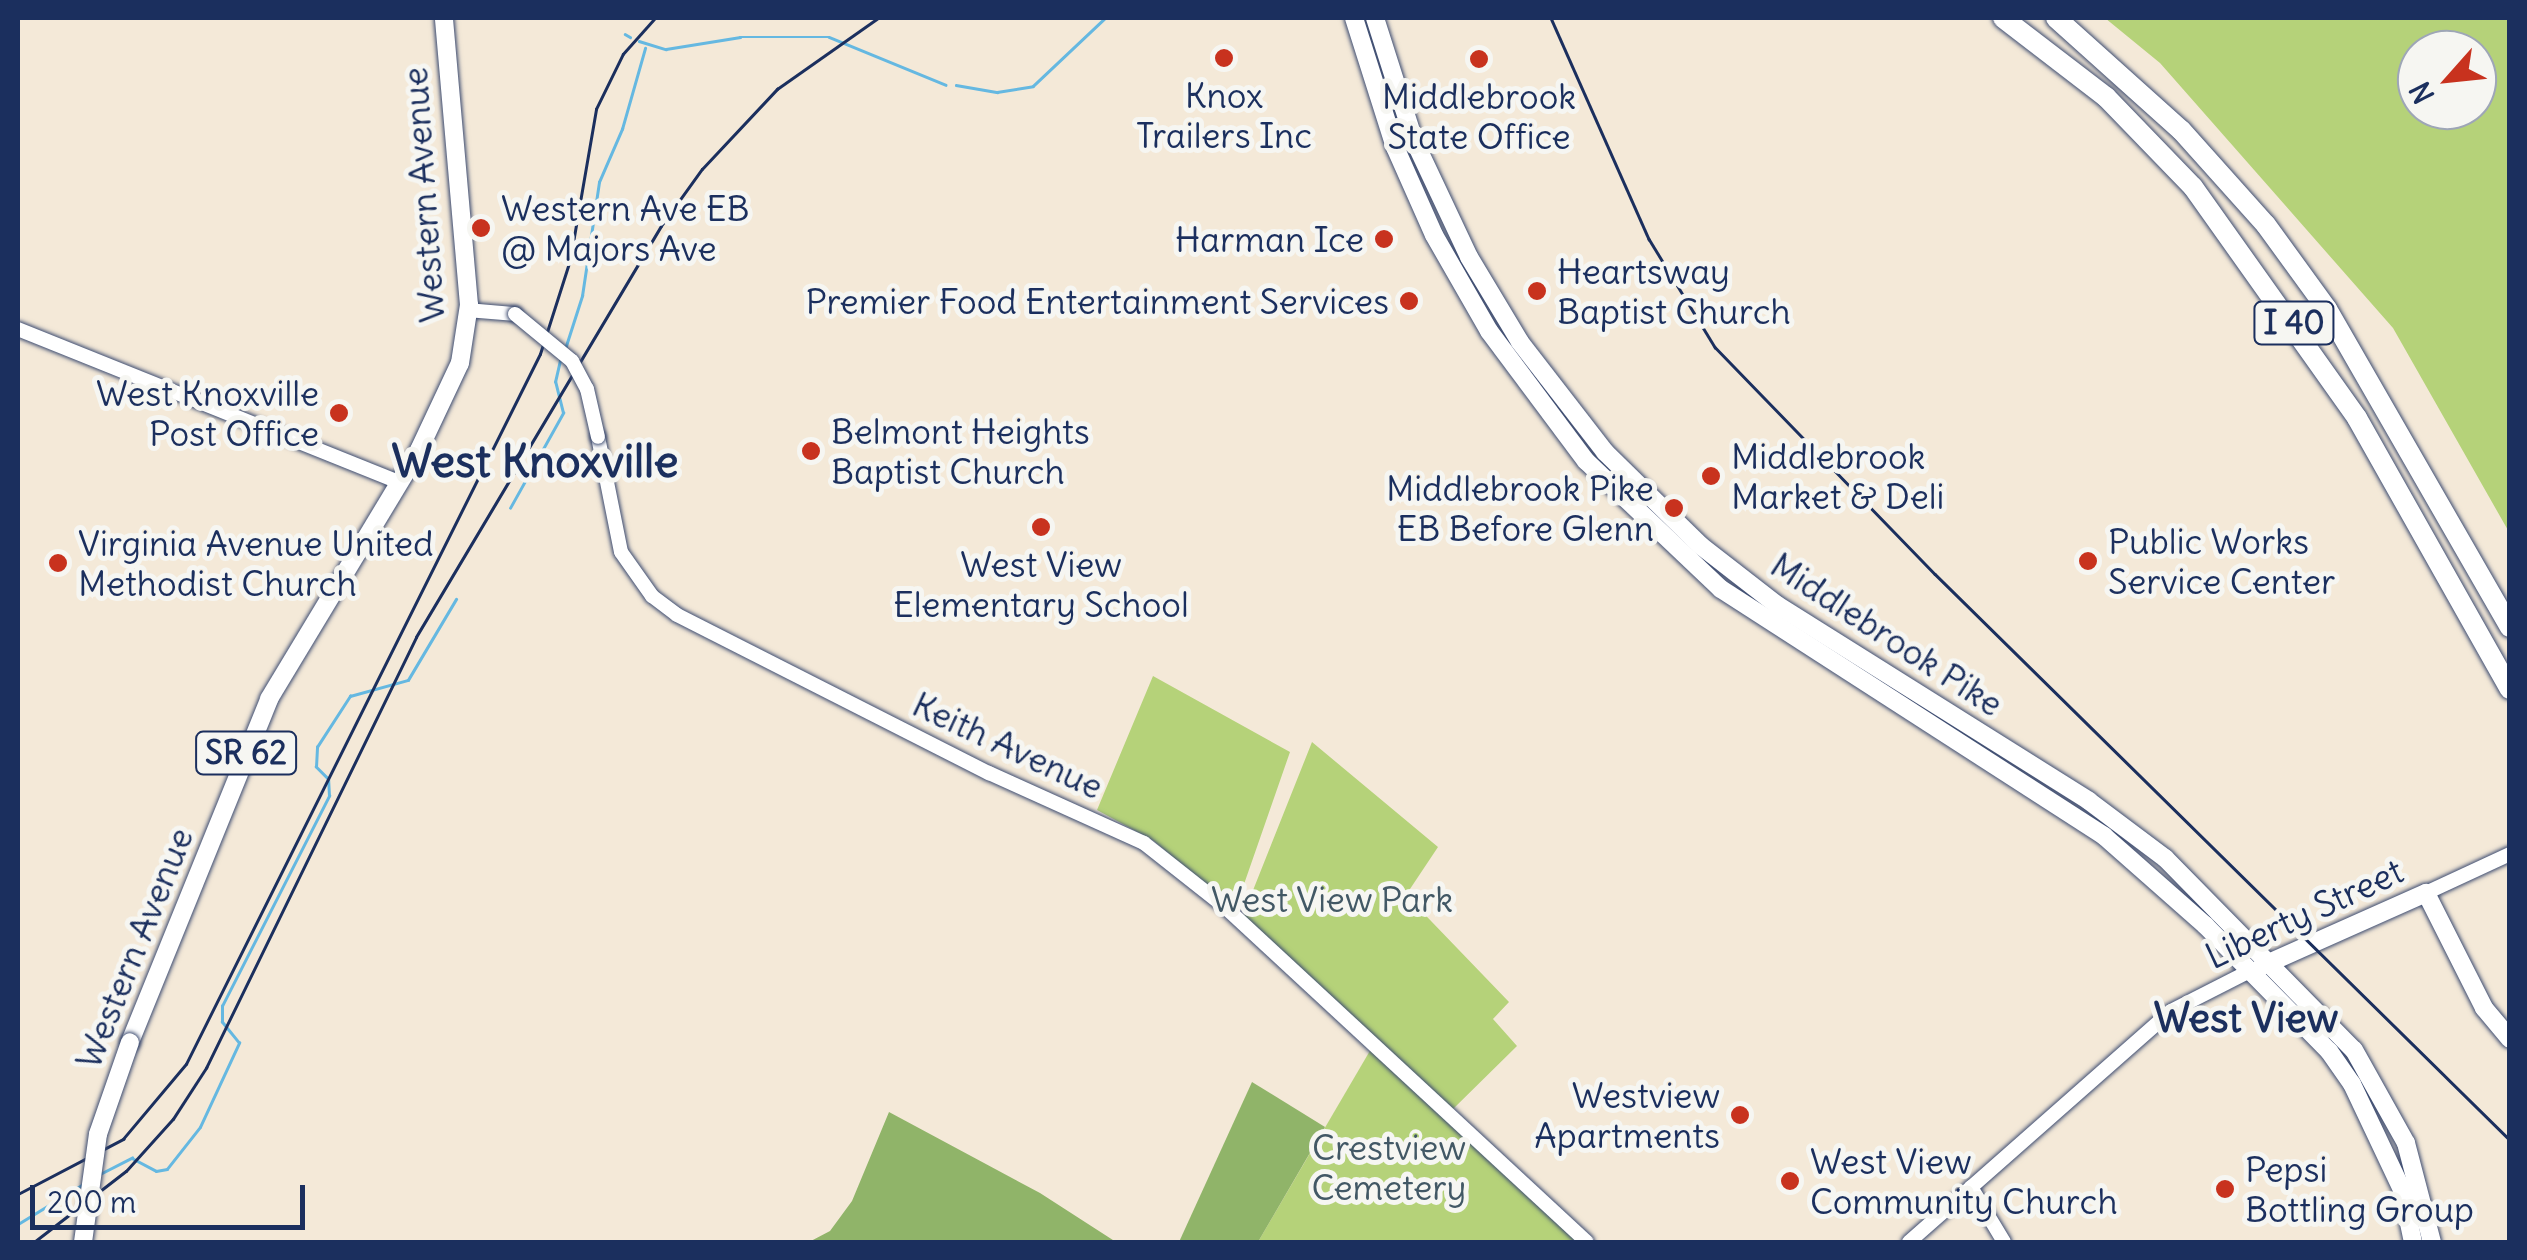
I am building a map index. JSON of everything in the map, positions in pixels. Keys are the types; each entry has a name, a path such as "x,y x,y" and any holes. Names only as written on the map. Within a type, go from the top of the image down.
{"highway":[{"name":"I 40","path":"2004,18 2106,97 2216,216 2357,418 2510,688"},
{"name":"I 40","path":"2056,18 2181,130 2266,225 2327,309 2510,628"},
{"path":"2073,18 2181,130"}],"main road":[{"name":"Western Avenue","path":"83,1242 98,1134 130,1042 269,699 453,384 468,310 444,18"},
{"name":"Middlebrook Pike","path":"1354,18 1396,147 1458,279 1525,384 1642,519 1766,622 2104,836 2250,971 2352,1084 2402,1190 2413,1242"},
{"name":"Middlebrook Pike","path":"1374,18 1414,140 1469,257 1541,372 1656,504 1778,605 2116,820 2272,963 2335,1027 2378,1088 2418,1176 2432,1242"},
{"path":"1642,519 1656,504"},
{"path":"2426,893 2484,1008 2510,1039"},
{"name":"Liberty Street","path":"2250,971 2426,893"}],"street":[{"name":"Keith Avenue","path":"468,310 515,314 572,361 587,389 621,552 652,596 677,615 988,773 1144,842 1225,908 1587,1242"},
{"path":"18,328 398,482"},
{"name":"Liberty Street","path":"2426,893 2510,854"},
{"name":"Liberty Street","path":"1909,1242 2171,1011 2250,971"},
{"path":"1971,1187 2004,1242"}],"green space":[{"path":"2105,18 2509,18 2509,532 2393,328 2160,63"},
{"path":"1153,676 1290,752 1235,910 1154,841 1097,810"},
{"name":"West View Park","path":"1312,742 1438,847 1406,895 1509,1002 1493,1019 1517,1046 1451,1111 1242,918"},
{"name":"Crestview Cemetery","path":"1371,1049 1583,1242 1258,1242"},
{"path":"1252,1082 1325,1127 1258,1242 1179,1242"},
{"path":"889,1112 1040,1193 1116,1242 809,1242 830,1231 852,1201"}],"waterway":[{"path":"956,85 997,92 1033,86 1105,18"},
{"path":"625,34 630,37"},
{"path":"639,41 666,49 740,37 829,37 946,85"},
{"path":"565,349 582,296 599,182 622,129 645,48"},
{"path":"510,508 563,413 555,382 560,361"},
{"path":"100,1174 132,1158 156,1171 167,1169 200,1127 239,1043 222,1022 222,1006 329,796 328,779 316,767 317,747 350,696 408,680 456,599"},
{"path":"18,1224 85,1183"}],"railway":[{"path":"18,1194 123,1139 186,1064 540,354 570,260 596,109 623,54 655,18"},
{"path":"34,1242 126,1171 173,1119 206,1068 416,637 661,226 702,169 777,89 878,18"},
{"path":"1551,18 1649,239 1715,347 1935,574 2510,1140"}],"place":[{"name":"Knox Trailers Inc","path":"1224,58"},
{"name":"Middlebrook State Office","path":"1479,59"},
{"name":"Western Ave EB @ Majors Ave","path":"481,228"},
{"name":"Harman Ice","path":"1384,239"},
{"name":"Heartsway Baptist Church","path":"1537,291"},
{"name":"Premier Food Entertainment Services","path":"1409,301"},
{"name":"West Knoxville Post Office","path":"339,413"},
{"name":"Belmont Heights Baptist Church","path":"811,451"},
{"name":"Middlebrook Market & Deli","path":"1711,476"},
{"name":"Middlebrook Pike EB Before Glenn","path":"1674,508"},
{"name":"West View Elementary School","path":"1041,527"},
{"name":"Public Works Service Center","path":"2088,561"},
{"name":"Virginia Avenue United Methodist Church","path":"58,563"},
{"name":"Westview Apartments","path":"1740,1115"},
{"name":"West View Community Church","path":"1790,1181"},
{"name":"Pepsi Bottling Group","path":"2225,1189"}],"district":[{"name":"West Knoxville","path":"535,462"},
{"name":"West View","path":"2246,1018"}]}
